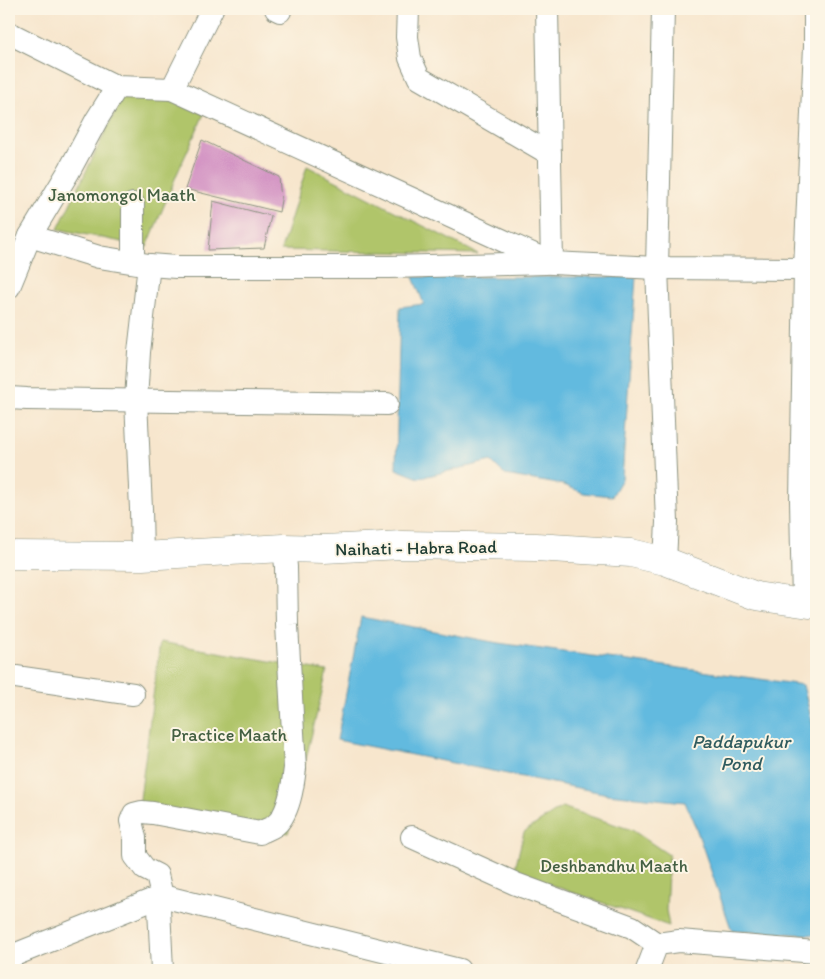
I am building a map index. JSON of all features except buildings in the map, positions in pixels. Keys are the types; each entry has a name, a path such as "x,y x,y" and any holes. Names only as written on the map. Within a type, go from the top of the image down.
{"main road":[{"name":"Naihati - Habra Road","path":"9,556 142,556 284,548 324,549 402,545 536,547 631,553 664,562 756,596 810,604"}],"street":[{"path":"172,89 212,9"},
{"path":"408,9 406,37 410,58 419,78 550,154"},
{"path":"547,9 552,263"},
{"path":"663,9 656,268 667,522 664,562"},
{"path":"810,604 802,500 811,269 816,46 815,9"},
{"path":"9,33 117,86 172,89 552,263"},
{"path":"9,287 30,236 117,86"},
{"path":"133,204 141,264 136,400 142,556"},
{"path":"30,236 98,257 141,264 186,267 390,267 552,263 656,268 811,269"},
{"path":"9,398 386,404"},
{"path":"162,970 160,908 162,896 157,875 145,868 135,856 135,838 131,821 134,814 142,812 153,813 260,833 274,826 284,816 293,788 295,768 286,625 286,567 284,548"},
{"path":"9,676 133,694"},
{"path":"412,837 516,884 632,927 656,944 679,941 816,952"},
{"path":"9,957 162,896 381,961 459,970"},
{"path":"646,970 656,944"}],"green space":[{"name":"Janomongol Maath","path":"132,77 204,114 147,247 58,229"},
{"path":"307,166 478,254 281,250"},
{"name":"Practice Maath","path":"160,642 327,671 288,833 139,807"},
{"name":"Deshbandhu Maath","path":"562,807 632,830 669,855 666,910 669,926 514,872 524,832"}],"water":[{"path":"413,277 636,277 622,479 612,496 584,493 564,485 505,475 491,461 419,478 396,469 400,307 424,304"},
{"name":"Paddapukur Pond","path":"361,617 498,643 803,685 816,738 816,935 732,931 685,802 608,794 337,740"}]}
